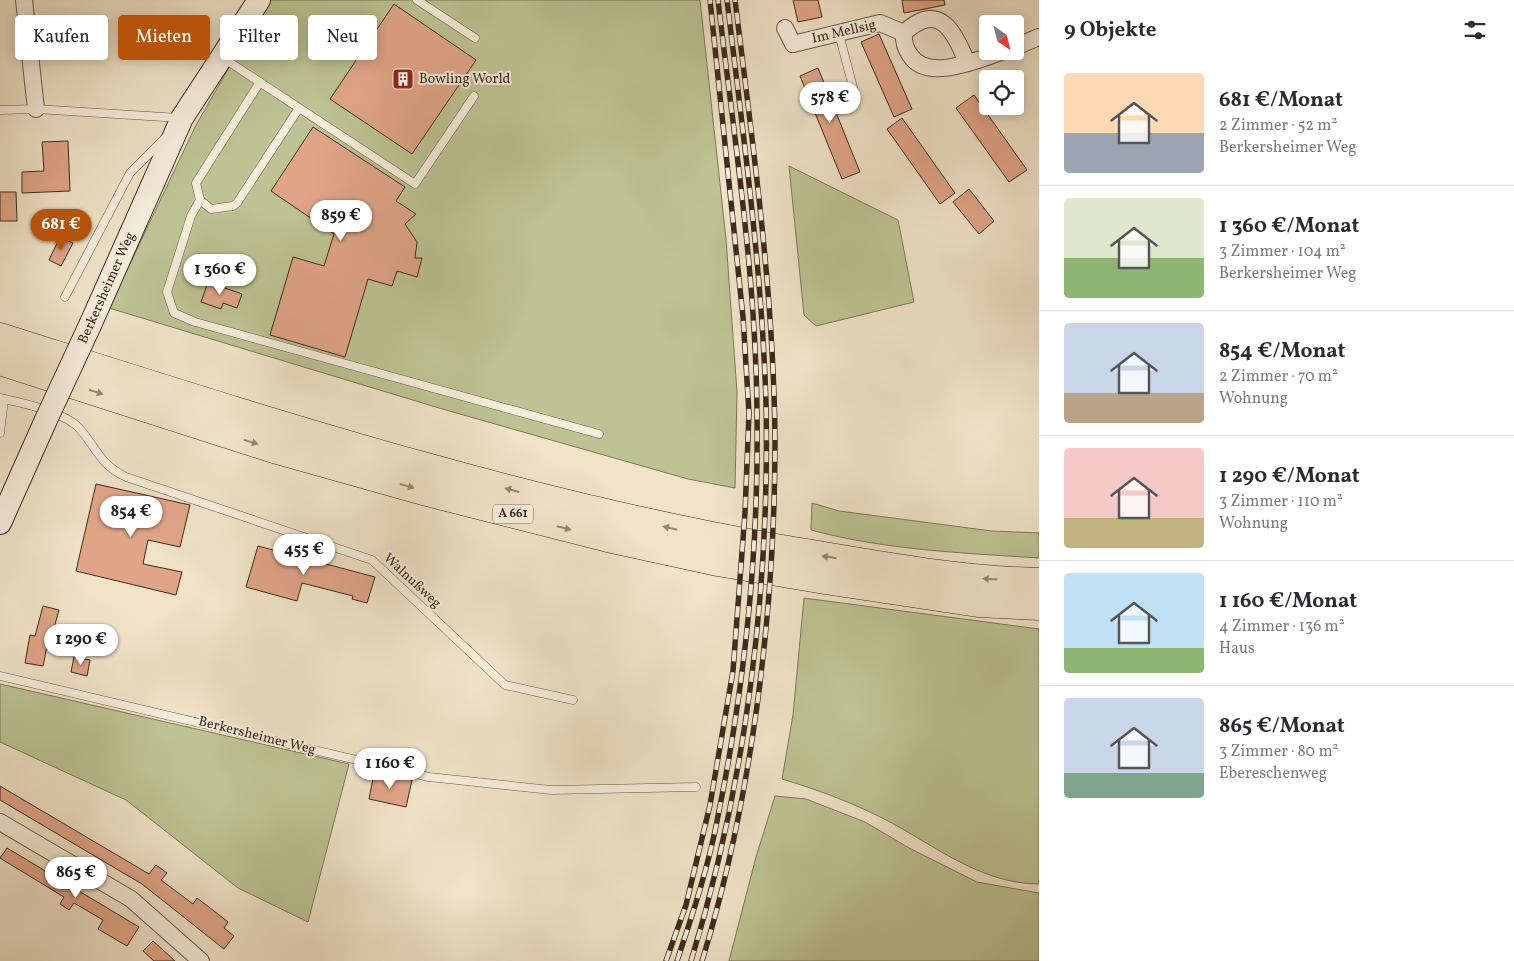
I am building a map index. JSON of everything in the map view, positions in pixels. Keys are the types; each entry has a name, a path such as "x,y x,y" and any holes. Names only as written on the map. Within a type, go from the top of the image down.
{"highway":[{"name":"A 661","path":"0,337 272,423 548,500 696,534 824,556 979,578 1039,582"},
{"name":"A 661","path":"0,361 274,449 455,499 608,538 718,562 834,582 978,602 1039,606"}],"street":[{"path":"24,0 36,109"},
{"name":"Berkersheimer Weg","path":"249,15 259,0"},
{"path":"967,63 956,37 941,20 922,21 904,34 905,48 914,62 921,66 943,68 967,63 979,59"},
{"name":"Im Mellsig","path":"785,28 794,44 880,23 904,34"},
{"path":"1024,43 1039,37"},
{"name":"Berkersheimer Weg","path":"0,523 55,421 91,323 182,118 220,60"},
{"path":"0,822 131,898 201,961"}],"lane":[{"path":"416,0 475,38"},
{"path":"839,34 854,91"},
{"path":"227,60 415,184 474,96"},
{"path":"260,82 196,183 200,200 191,216 167,292 174,313 195,322 599,434"},
{"path":"200,200 215,210 233,206 237,203 299,108"},
{"path":"0,110 36,109 182,118"},
{"path":"65,297 130,173 182,118"},
{"path":"0,433 2,398"},
{"name":"Walnußweg","path":"2,398 28,405 55,421 79,428 108,467 126,477 372,560 505,685 573,700"},
{"name":"Berkersheimer Weg","path":"0,676 429,777 551,790 696,787"}],"green space":[{"path":"268,0 700,0 726,239 737,392 735,488 688,479 439,408 109,308 196,125 233,60 298,60 298,15 259,15"},
{"path":"789,166 898,220 914,302 816,326 804,315"},
{"path":"812,503 839,511 992,531 1039,533 1039,558 953,552 839,537 811,530"},
{"path":"804,598 1039,629 1039,884 1016,882 973,868 872,813 827,794 782,779 793,715"},
{"path":"0,684 349,764 308,922 238,888 126,800 0,742"},
{"path":"775,796 806,799 865,822 911,849 977,882 1039,893 1039,961 729,961 756,857"}],"building":[{"path":"793,0 818,0 822,17 798,22"},
{"path":"902,0 944,0 945,5 904,13"},
{"name":"Bowling World","path":"394,4 476,60 412,154 330,99 356,60 377,60 377,29"},
{"path":"879,34 912,109 894,117 861,42"},
{"path":"818,68 860,172 842,179 800,76"},
{"path":"974,95 979,102 979,115 988,115 1027,170 1009,182 956,108"},
{"path":"902,118 955,193 940,204 887,129"},
{"path":"313,127 405,187 396,201 416,214 405,224 417,242 415,258 422,258 417,277 397,271 392,286 368,279 345,357 270,335 293,257 324,266 334,234 271,191"},
{"path":"68,141 70,191 22,193 22,172 44,171 42,142"},
{"path":"969,189 994,221 979,234 953,202"},
{"path":"0,192 16,192 17,221 0,221"},
{"path":"60,237 73,243 61,266 49,260"},
{"path":"208,282 242,294 237,308 223,303 221,309 201,302"},
{"path":"96,484 190,505 180,547 148,540 143,564 182,572 176,595 76,571"},
{"path":"258,546 375,577 367,603 352,599 353,596 302,583 297,601 246,587"},
{"path":"43,606 59,610 54,628 51,627 43,666 25,663 30,635 35,636"},
{"path":"74,657 90,660 87,676 71,672"},
{"path":"374,773 412,780 406,807 369,799"},
{"path":"0,786 149,874 156,865 167,873 161,880 193,904 197,898 218,914 228,922 224,928 234,936 224,949 142,884 0,800"},
{"path":"7,848 139,927 127,946 98,929 103,920 74,903 69,910 60,904 64,897 0,858"},
{"path":"153,941 175,961 154,961 143,951"}],"railway":[{"path":"666,961 686,905 710,805 733,671 745,513 749,413 743,317 710,0"},
{"path":"677,961 710,853 728,766 743,666 756,514 757,413 753,310 743,206 718,0"},
{"path":"691,961 710,893 740,755 759,615 764,544 766,473 764,352 751,201 727,0"},
{"path":"702,961 719,899 747,770 765,638 774,506 774,387 767,276 735,0"}],"place":[{"name":"Bowling World","path":"403,79"}]}
